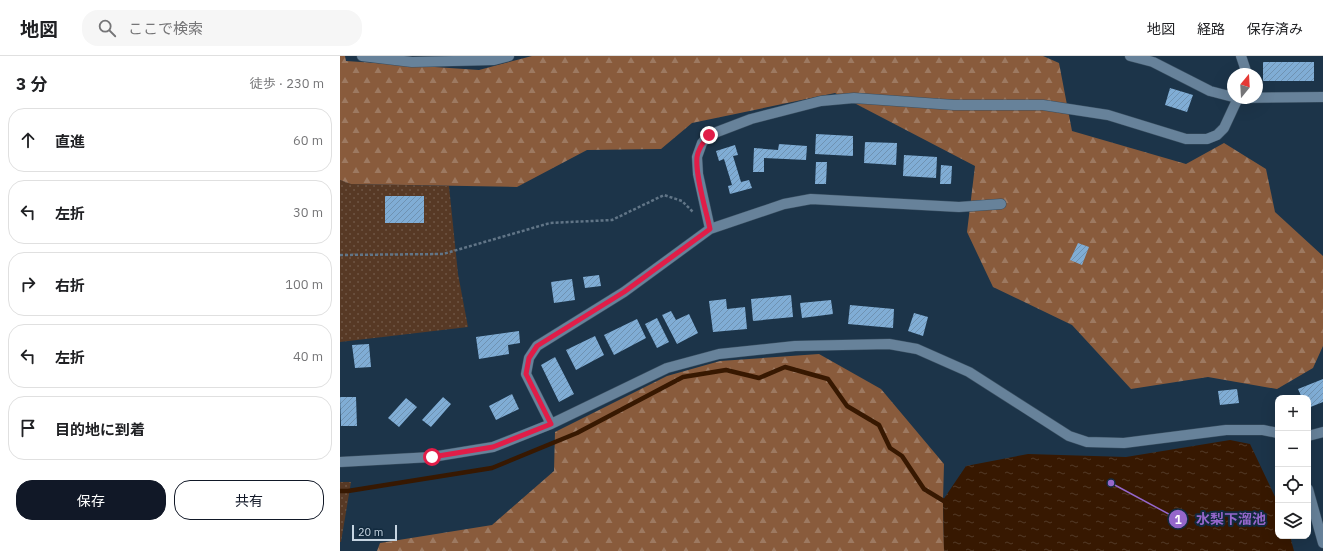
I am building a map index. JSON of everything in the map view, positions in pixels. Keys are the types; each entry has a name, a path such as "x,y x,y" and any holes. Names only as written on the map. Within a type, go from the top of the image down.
{"street":[{"path":"362,56 412,62 494,60 509,56"},
{"path":"1130,56 1153,62 1210,91 1227,95"},
{"path":"1241,56 1245,68"},
{"path":"1263,98 1323,97"},
{"path":"710,229 698,174 697,157 702,143 709,135 751,120 820,102 854,98 954,105 1043,105 1108,115 1186,139 1207,139 1217,136 1224,128 1234,104"},
{"path":"551,424 526,374 529,358 537,346 624,292 710,229 784,204 811,199 959,207 1001,204"},
{"path":"340,462 432,457 493,447 551,424 667,368 719,354 796,346 889,344 917,349 969,372 1069,436 1087,442 1124,442 1226,430 1263,430 1275,432"},
{"path":"1311,435 1323,432"},
{"path":"1311,500 1323,542"}],"path":[{"path":"340,254 443,254 550,223 612,220 664,195 682,200 710,229"}],"shaded area":[{"path":"340,180 352,184 449,186 458,274 468,327 340,342"},
{"path":"340,482 351,482 341,542 340,542"}],"green space":[{"path":"340,56 345,56 346,61 479,70 532,56 1043,56 1059,63 1072,131 1186,164 1224,143 1266,169 1275,212 1323,256 1323,346 1313,368 1277,389 1208,377 1131,389 1072,325 993,287 967,232 975,166 835,93 692,123 661,149 587,150 517,187 351,184 340,180"},
{"path":"819,354 881,389 944,464 944,551 377,551 380,543 492,525 554,471 555,432 667,376 720,361"}],"water":[{"path":"1230,440 1250,444 1275,497 1275,539 1291,539 1294,551 944,551 943,500 966,466 1028,454 1126,457"}],"building":[{"path":"1263,62 1314,62 1314,81 1263,81"},
{"path":"1170,88 1193,95 1187,112 1165,105"},
{"path":"816,134 853,136 853,156 815,154"},
{"path":"865,142 897,143 896,165 864,163"},
{"path":"779,144 807,146 806,160 764,158 764,172 753,172 754,148 778,150"},
{"path":"735,145 738,155 733,156 741,182 749,180 752,188 730,194 728,186 732,185 724,159 719,161 716,151"},
{"path":"904,155 937,157 936,178 903,176"},
{"path":"816,162 827,162 826,184 815,184"},
{"path":"941,165 952,166 951,184 940,184"},
{"path":"385,196 424,196 424,223 385,223"},
{"path":"1078,243 1089,247 1082,265 1070,260"},
{"path":"599,275 601,286 585,288 583,277"},
{"path":"572,279 575,300 554,303 551,282"},
{"path":"791,295 793,317 753,321 751,299"},
{"path":"726,299 727,309 745,307 747,329 713,332 709,301"},
{"path":"831,300 833,314 802,318 800,303"},
{"path":"850,305 894,309 893,328 848,324"},
{"path":"671,311 676,320 689,314 698,333 677,344 662,315"},
{"path":"914,313 928,317 923,336 908,331"},
{"path":"657,318 669,342 657,348 645,324"},
{"path":"637,319 646,338 614,355 604,335"},
{"path":"519,331 520,343 508,345 509,354 479,359 476,337"},
{"path":"595,336 604,355 576,370 566,350"},
{"path":"369,344 371,367 355,368 352,345"},
{"path":"555,357 574,394 559,402 541,365"},
{"path":"1323,379 1323,402 1311,407 1311,395 1301,395 1298,389"},
{"path":"1237,389 1239,403 1220,405 1218,391"},
{"path":"512,394 519,409 496,420 489,406"},
{"path":"340,397 356,397 357,426 341,426"},
{"path":"443,397 451,404 431,427 422,420"},
{"path":"406,398 417,407 399,427 388,418"}],"waterway":[{"path":"340,491 492,468 577,433 683,377 726,370 759,378 785,367 828,379 847,406 879,425 890,448 902,456 924,489 947,503"}],"place":[{"name":"水梨下溜池","path":"1111,483"}],"route":[{"path":"432,457 493,447 551,424 526,374 529,358 537,346 624,292 710,229 698,174 697,157 702,143 709,135"}]}
